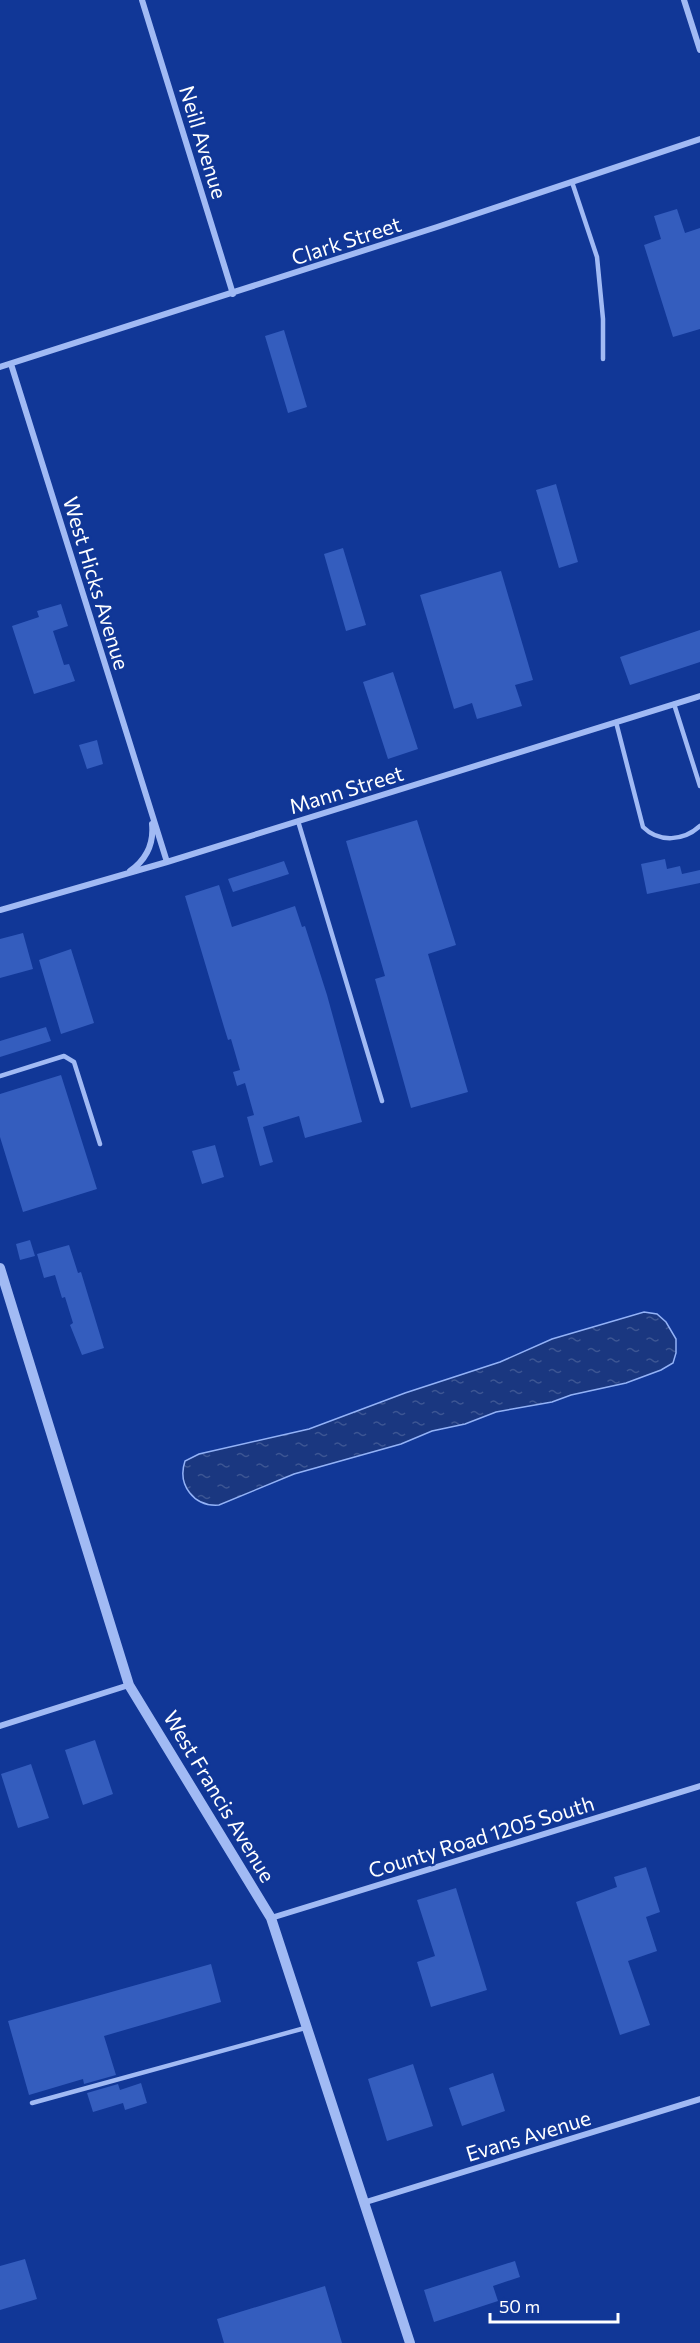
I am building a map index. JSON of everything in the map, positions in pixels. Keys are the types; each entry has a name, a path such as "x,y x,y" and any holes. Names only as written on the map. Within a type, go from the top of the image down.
{"street":[{"name":"Neill Avenue","path":"142,0 233,294"},
{"path":"684,0 700,50"},
{"name":"Clark Street","path":"0,367 233,294 700,139"},
{"name":"West Hicks Avenue","path":"11,364 166,862"},
{"name":"Mann Street","path":"0,910 166,862 700,696"},
{"name":"West Hicks Avenue","path":"118,876 136,866 149,851 153,834 151,813"},
{"name":"West Francis Avenue","path":"0,1268 129,1685 272,1918 410,2343"},
{"path":"0,1726 129,1685"},
{"name":"County Road 1205 South","path":"272,1918 700,1786"},
{"name":"Evans Avenue","path":"366,2202 700,2099"}],"lane":[{"path":"572,182 597,257 603,319 603,359"},
{"path":"674,704 700,786"},
{"path":"616,722 643,827 651,835 665,839 693,833 700,826"},
{"path":"297,821 382,1101"},
{"path":"0,1076 64,1056 74,1062 100,1144"},
{"path":"33,2103 308,2027"}],"water":[{"path":"644,1312 657,1314 666,1322 676,1339 676,1353 673,1363 626,1383 571,1395 552,1402 496,1412 465,1424 432,1431 401,1444 294,1474 219,1505 210,1505 195,1498 183,1478 185,1461 199,1454 309,1429 405,1393 500,1362 552,1339"}],"building":[{"path":"677,209 685,233 700,228 700,329 673,337 644,245 661,239 654,216"},
{"path":"284,330 307,407 288,413 265,336"},
{"path":"556,484 578,562 559,568 536,490"},
{"path":"343,548 366,625 346,631 324,554"},
{"path":"501,571 533,680 515,685 522,706 477,719 472,703 454,709 420,595"},
{"path":"61,604 68,626 53,631 64,665 69,664 75,681 34,694 12,626 39,617 37,611"},
{"path":"700,630 700,662 630,685 620,657"},
{"path":"393,672 418,749 388,759 363,682"},
{"path":"97,740 103,764 87,769 79,745"},
{"path":"417,820 456,945 428,954 468,1092 411,1108 375,979 385,976 346,841"},
{"path":"665,859 667,869 680,866 682,874 700,870 700,883 647,894 641,864"},
{"path":"284,861 289,874 233,892 228,879"},
{"path":"219,885 232,927 295,906 302,927 305,926 327,995 362,1122 305,1138 299,1116 263,1127 273,1162 260,1166 247,1117 254,1115 245,1083 237,1086 233,1072 240,1070 231,1039 228,1040 185,896"},
{"path":"23,933 33,969 0,978 0,939"},
{"path":"71,949 94,1023 61,1034 39,960"},
{"path":"46,1027 51,1041 0,1057 0,1041"},
{"path":"61,1075 97,1189 23,1212 0,1137 0,1094"},
{"path":"215,1145 224,1177 202,1184 192,1151"},
{"path":"30,1240 35,1256 20,1260 16,1244"},
{"path":"69,1245 78,1273 81,1272 104,1348 82,1355 70,1325 73,1323 65,1297 62,1298 55,1275 44,1278 37,1254"},
{"path":"95,1740 113,1794 83,1805 65,1750"},
{"path":"31,1764 49,1818 18,1828 1,1774"},
{"path":"646,1867 660,1912 646,1917 657,1951 628,1961 650,2025 620,2035 576,1902 617,1887 614,1877"},
{"path":"456,1888 487,1990 431,2007 417,1962 435,1956 417,1900"},
{"path":"211,1964 221,2002 104,2036 116,2075 84,2084 83,2079 29,2095 8,2021"},
{"path":"413,2064 433,2126 387,2141 368,2079"},
{"path":"493,2073 505,2111 462,2126 449,2088"},
{"path":"141,2083 147,2103 125,2110 123,2103 93,2112 87,2093 118,2084 120,2090"},
{"path":"25,2259 37,2299 0,2310 0,2266"},
{"path":"515,2261 520,2277 493,2286 498,2301 434,2322 424,2290"},
{"path":"325,2286 342,2343 224,2343 217,2319"}]}
